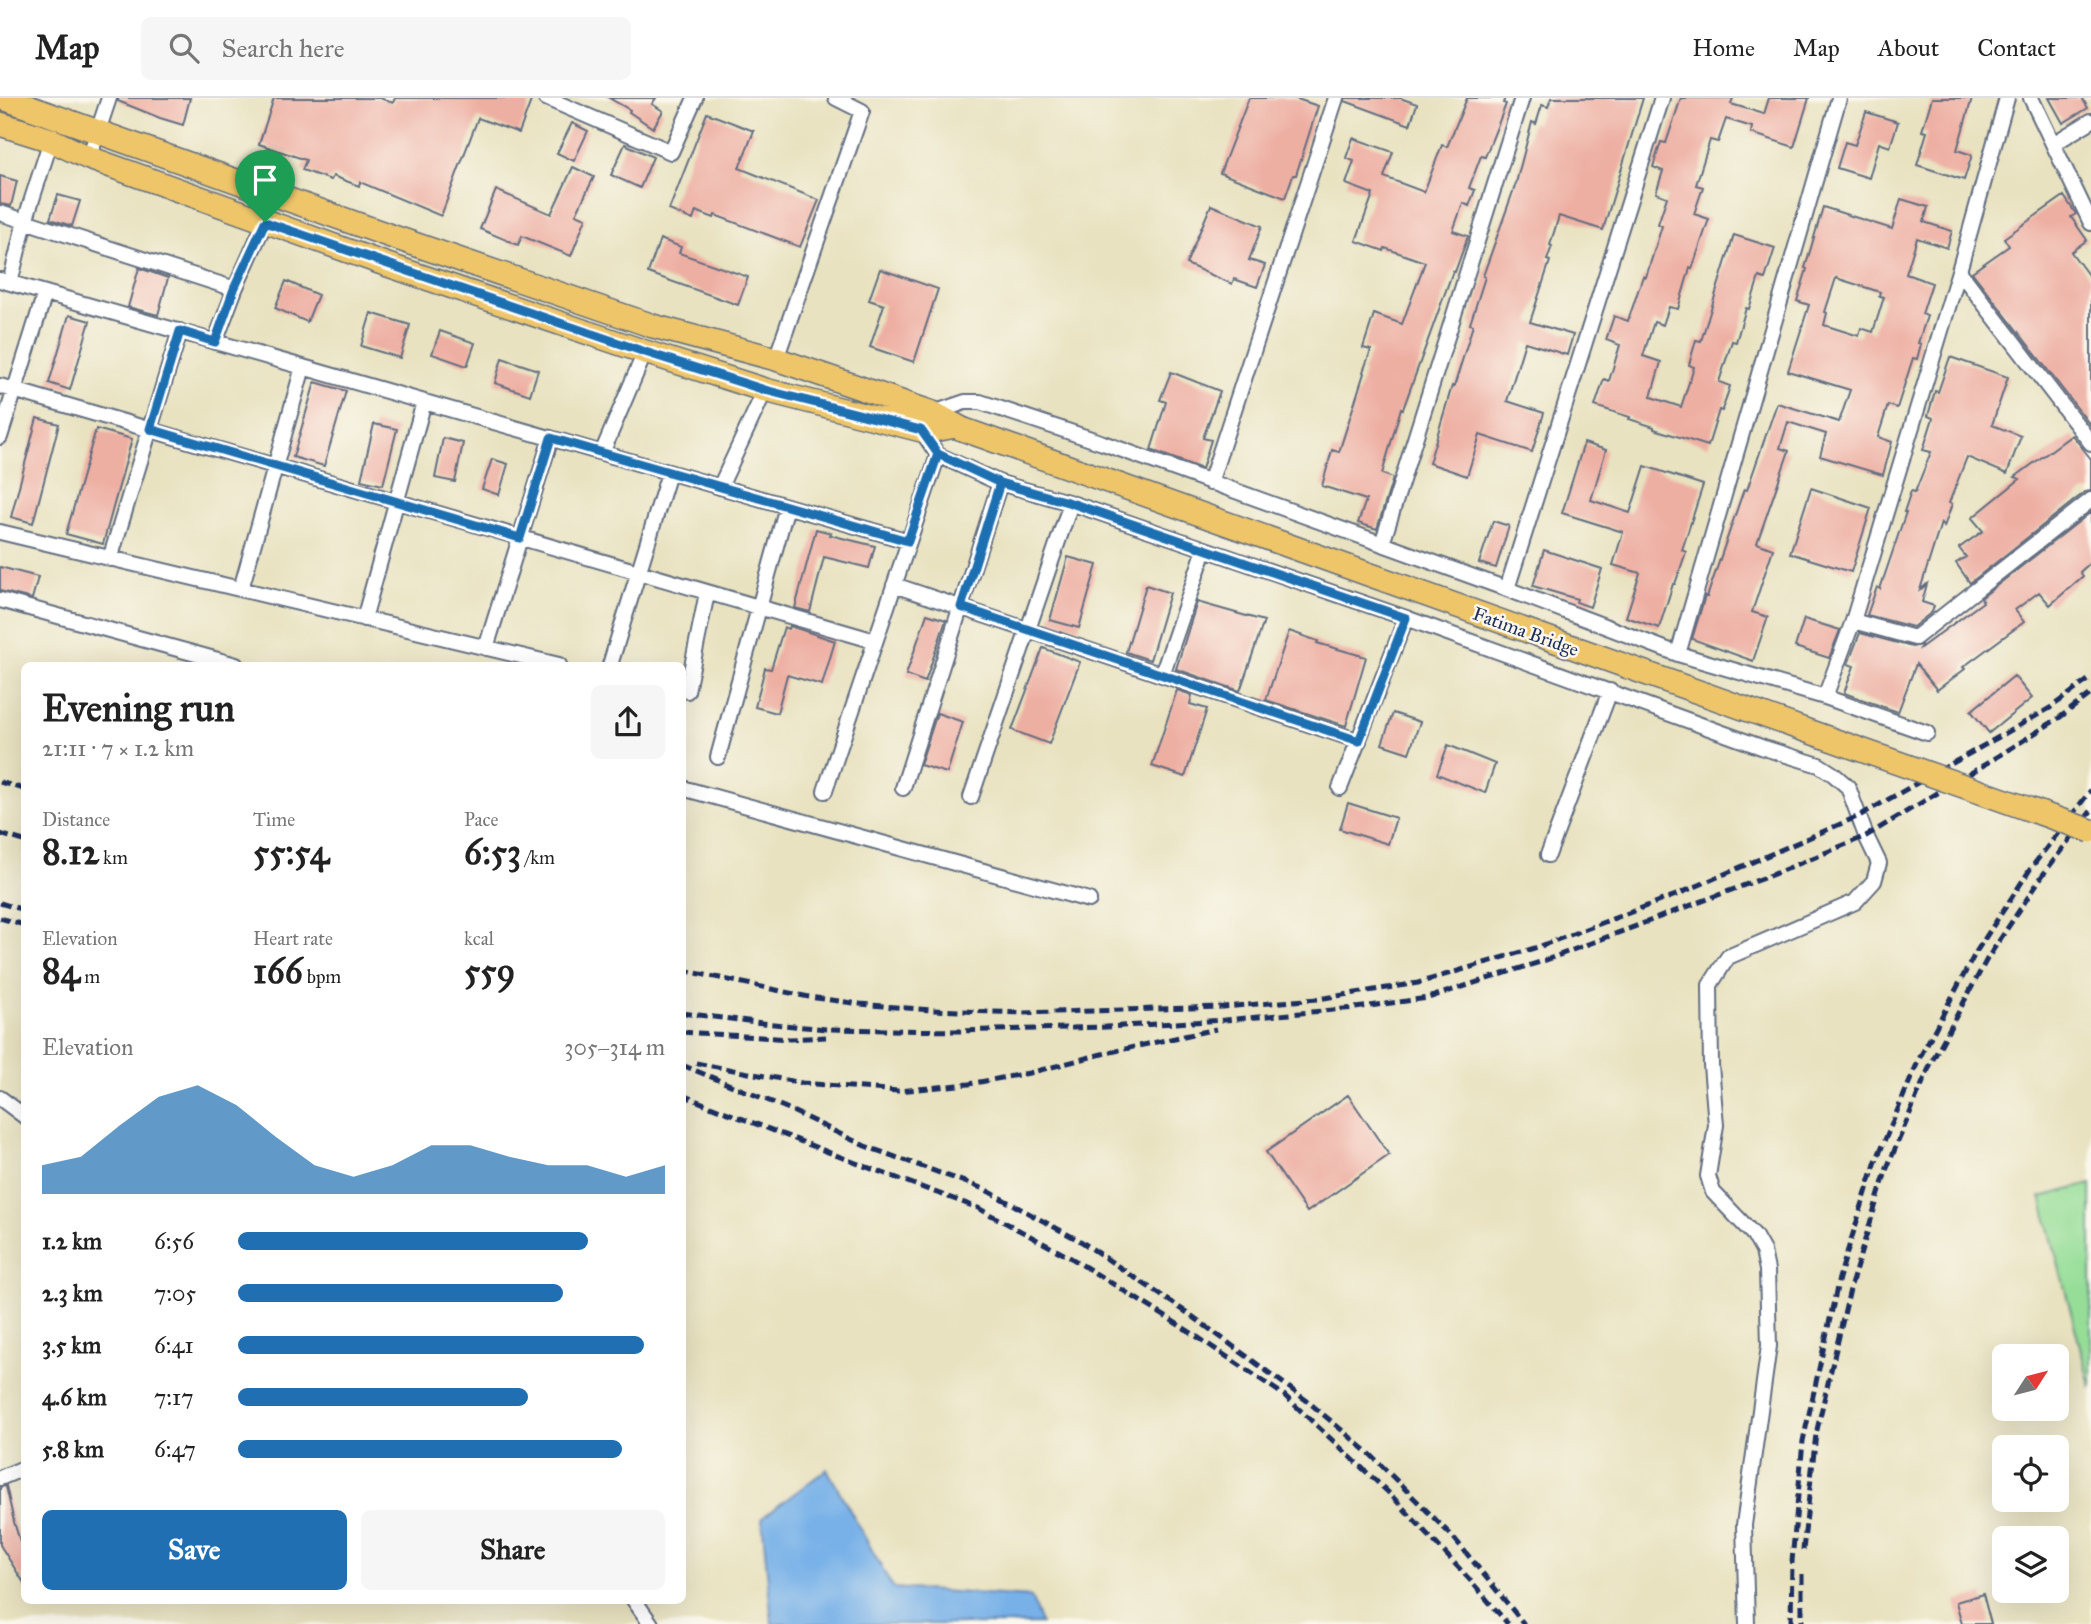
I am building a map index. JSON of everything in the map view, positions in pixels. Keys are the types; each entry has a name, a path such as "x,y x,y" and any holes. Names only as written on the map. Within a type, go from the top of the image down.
{"main road":[{"path":"3,98 653,326 776,359 927,421"},
{"path":"0,124 51,140 89,158 265,222 645,352 765,390 927,421"},
{"name":"Fatima Bridge","path":"927,421 959,428 2091,831"}],"street":[{"path":"89,158 109,98"},
{"path":"546,98 671,152 695,98"},
{"path":"776,359 862,105 836,98"},
{"path":"1210,482 1336,98"},
{"path":"1382,544 1522,98"},
{"path":"1507,589 1662,98"},
{"path":"1678,654 1839,98"},
{"path":"1825,697 1853,621 1959,271 2007,98"},
{"path":"2031,98 2091,223"},
{"path":"2053,144 2091,121"},
{"path":"51,140 5,281 908,541"},
{"path":"0,213 234,289"},
{"path":"215,342 234,289 265,222"},
{"path":"1959,271 2091,443"},
{"path":"0,437 7,388 45,292"},
{"path":"110,559 180,331"},
{"path":"602,453 645,352"},
{"path":"241,589 303,367"},
{"path":"7,388 875,641"},
{"path":"720,487 765,390"},
{"path":"364,619 424,402"},
{"path":"825,791 938,454 927,421 965,402 980,402 1210,482 1678,654 1825,697 1927,733"},
{"path":"486,648 551,438"},
{"path":"938,454 1000,483 1071,503 1406,618 1764,748 1819,765 1849,786 1866,836 1879,863 1874,881 1855,902 1728,957 1710,985 1710,1065 1716,1125 1708,1176 1713,1192 1754,1235 1763,1251 1767,1270 1769,1346 1744,1525 1747,1624"},
{"path":"611,662 670,473"},
{"path":"903,788 1000,483"},
{"path":"1853,621 1915,638 2091,500"},
{"path":"971,797 1071,503"},
{"path":"718,757 787,506"},
{"path":"0,532 546,662"},
{"path":"1162,675 1205,549"},
{"path":"894,585 1359,741"},
{"path":"687,691 707,593"},
{"path":"0,600 225,662"},
{"path":"1340,788 1406,618"},
{"path":"1548,855 1610,691"},
{"path":"686,789 1088,900"},
{"path":"0,1098 21,1114"},
{"path":"0,1478 21,1469"},
{"path":"637,1604 651,1624"}],"green space":[{"path":"2091,1184 2091,1389 2041,1197"}],"water":[{"path":"827,1469 893,1588 1031,1597 1041,1624 772,1624 762,1518"}],"building":[{"path":"118,98 190,98 183,125 118,101"},
{"path":"274,98 380,98 393,103 395,98 532,98 519,133 478,118 441,216 360,182 359,186 333,176 331,180 302,170 306,160 259,144"},
{"path":"609,98 656,98 652,104 663,111 653,128"},
{"path":"1249,98 1294,98 1318,106 1296,175 1293,175 1285,198 1220,173"},
{"path":"1345,98 1400,98 1417,104 1410,125 1345,101"},
{"path":"1467,98 1505,98 1503,103 1506,104 1485,157 1481,156 1469,188 1475,190 1469,206 1463,203 1453,231 1468,236 1403,409 1401,408 1382,474 1393,478 1377,529 1358,523 1366,500 1322,486 1332,450 1339,452 1371,350 1363,348 1374,314 1402,324 1425,262 1356,241 1373,194 1346,184 1354,161 1346,158 1353,138 1393,152 1384,177 1424,192 1442,145 1447,147"},
{"path":"1551,98 1643,98 1603,230 1559,216 1547,260 1550,261 1530,322 1573,335 1567,355 1525,342 1507,401 1544,413 1532,452 1480,435 1467,476 1429,463 1473,325 1470,324 1485,277 1483,276 1516,183 1532,122 1536,124 1542,105 1548,107"},
{"path":"1681,98 1733,98 1731,104 1764,114 1769,98 1809,98 1794,147 1751,133 1752,127 1726,119 1718,142 1710,140 1696,185 1703,187 1694,214 1709,219 1678,309 1669,307 1663,325 1654,322 1643,356 1661,362 1651,397 1681,407 1694,367 1689,365 1696,340 1701,341 1734,235 1775,248 1765,279 1759,277 1749,309 1746,308 1736,342 1732,341 1719,382 1730,386 1708,446 1595,406 1604,379 1609,381 1620,345 1606,340 1614,316 1628,321 1643,276 1646,277 1662,226 1658,224 1667,197 1656,193 1663,171 1653,167 1661,142 1666,143"},
{"path":"1932,98 1972,98 1957,150 1972,155 1964,180 1917,165 1927,132 1922,131"},
{"path":"2049,98 2082,98 2088,108 2063,123"},
{"path":"1866,112 1898,122 1890,147 1879,143 1869,178 1837,168 1845,142 1855,145"},
{"path":"707,113 754,131 739,168 819,200 800,247 715,215 714,218 696,211 693,220 669,210"},
{"path":"572,123 588,131 574,161 557,153"},
{"path":"625,144 653,157 640,188 611,175"},
{"path":"573,167 594,177 576,214 586,218 571,256 522,236 518,245 480,229 496,190 551,214"},
{"path":"0,176 17,181 11,206 0,204"},
{"path":"58,195 80,201 72,226 50,219"},
{"path":"2064,196 2076,214 2071,217 2087,240 2071,252 2091,279 2091,426 1972,272 2009,246 2004,238"},
{"path":"1901,199 1928,207 1924,222 1952,231 1947,248 1917,238 1906,274 1932,283 1922,314 1927,316 1918,343 1921,344 1917,359 1913,358 1897,408 1888,405 1878,437 1892,442 1883,475 1820,456 1826,434 1788,422 1780,448 1789,451 1757,543 1773,549 1752,612 1768,617 1753,661 1692,639 1705,596 1707,597 1744,489 1747,490 1777,403 1839,422 1850,390 1788,371 1809,305 1797,301 1823,207 1892,229","holes":["1836,278 1880,292 1879,296 1884,297 1873,332 1861,328 1859,336 1824,325 1825,312"]},
{"path":"1211,205 1262,226 1249,260 1265,265 1257,287 1234,279 1232,284 1186,264"},
{"path":"660,239 681,247 679,253 748,277 738,305 648,273"},
{"path":"139,268 168,278 158,315 128,307"},
{"path":"880,269 938,289 914,362 870,347 884,305 869,300"},
{"path":"286,281 318,295 307,322 275,308"},
{"path":"371,313 410,325 400,358 361,346"},
{"path":"69,315 90,321 70,390 49,383"},
{"path":"440,331 475,343 467,366 432,354"},
{"path":"1950,357 2008,377 1992,425 2021,436 2007,474 1967,457 1949,503 1952,504 1944,527 1941,523 1920,590 1927,584 1922,602 1934,606 1932,612 1913,627 1867,615 1877,587 1880,589 1911,491 1915,492 1931,452 1923,450 1933,418 1928,416 1935,391 1938,392"},
{"path":"502,358 538,370 530,395 495,383"},
{"path":"1171,372 1220,391 1203,438 1211,440 1202,469 1151,450 1166,402 1160,400"},
{"path":"315,382 346,391 324,466 293,457"},
{"path":"37,418 59,424 33,523 11,517"},
{"path":"374,424 397,429 383,485 361,480"},
{"path":"96,429 132,439 103,544 66,534"},
{"path":"2072,435 2091,459 2091,491 2085,492 1970,583 1956,563 1966,557 1959,548 1983,531 1972,518 2020,479 2015,477"},
{"path":"443,438 463,443 455,482 435,478"},
{"path":"1584,443 1606,450 1591,500 1630,513 1645,466 1703,485 1682,550 1686,552 1659,628 1626,617 1640,573 1613,565 1623,532 1562,513"},
{"path":"492,459 508,464 499,495 482,489"},
{"path":"1811,488 1871,508 1851,572 1790,553"},
{"path":"2091,512 2091,562 2080,572 2083,576 2050,605 2039,592 2015,610 2024,622 1963,667 1965,669 1937,690 1916,664 1898,712 1844,693 1854,666 1848,664 1860,633 1912,647 1921,645 1920,648 1983,602 1981,598"},
{"path":"1493,521 1509,526 1496,568 1479,563"},
{"path":"816,529 875,546 869,568 824,557 810,612 795,608"},
{"path":"1544,550 1602,569 1590,607 1576,602 1577,599 1533,586"},
{"path":"1068,557 1097,565 1079,628 1050,620"},
{"path":"0,567 38,577 32,599 0,591"},
{"path":"1146,585 1170,593 1150,660 1126,652"},
{"path":"1197,602 1264,621 1240,691 1176,669"},
{"path":"927,614 946,620 925,682 906,675"},
{"path":"1804,619 1840,630 1829,658 1795,647"},
{"path":"790,626 835,641 822,685 787,675 777,713 755,707 765,668 771,669 784,627 789,629"},
{"path":"1289,631 1318,641 1317,643 1366,657 1346,726 1266,700"},
{"path":"1043,648 1080,662 1049,744 1012,730"},
{"path":"2014,676 2032,698 1989,733 1971,711"},
{"path":"1177,690 1192,695 1190,704 1207,709 1185,777 1152,766"},
{"path":"937,713 963,722 947,773 920,765"},
{"path":"1393,713 1420,722 1409,753 1382,744"},
{"path":"1448,745 1495,764 1485,793 1437,774"},
{"path":"1348,803 1396,818 1388,844 1340,829"},
{"path":"1348,1095 1389,1155 1307,1212 1266,1152"},
{"path":"6,1486 21,1544 21,1578 0,1545 0,1487"},
{"path":"1983,1594 1991,1624 1962,1624 1956,1602"}],"railway":[{"path":"686,971 809,997 860,1004 1023,1013 1223,1007 1318,999 1418,983 1538,947 1676,895 1859,816 2050,708 2091,678"},
{"path":"686,1013 826,1029 957,1031 1106,1027 1225,1020 1428,998 1546,960 1774,874 1866,836 2059,718 2091,694"},
{"path":"0,782 21,788"},
{"path":"1791,1624 1792,1561 1803,1441 1839,1278 1876,1161 1920,1057 1976,952 2031,868 2091,790"},
{"path":"1803,1550 1816,1434 1851,1285 1887,1168 1931,1063 1987,959 2042,876 2091,811"},
{"path":"0,834 21,840"},
{"path":"0,903 21,909"},
{"path":"0,918 21,924"},
{"path":"696,1063 802,1083 898,1091 969,1084 1029,1073 1216,1029"},
{"path":"686,1032 790,1039 826,1037"},
{"path":"686,1067 784,1107 865,1146 984,1189 1082,1242 1192,1316 1306,1400 1369,1453 1454,1538 1524,1624"},
{"path":"686,1097 978,1208 1071,1258 1187,1330 1284,1395 1390,1494 1508,1624"},
{"path":"1802,1574 1802,1624"}],"route":[{"path":"265,222 234,289 215,342 180,331 150,429 520,538 551,438 908,541 938,454 1000,483 1071,503 1406,618 1359,741 961,607 1000,483 938,454 921,430 765,390 645,352 265,222"}]}
